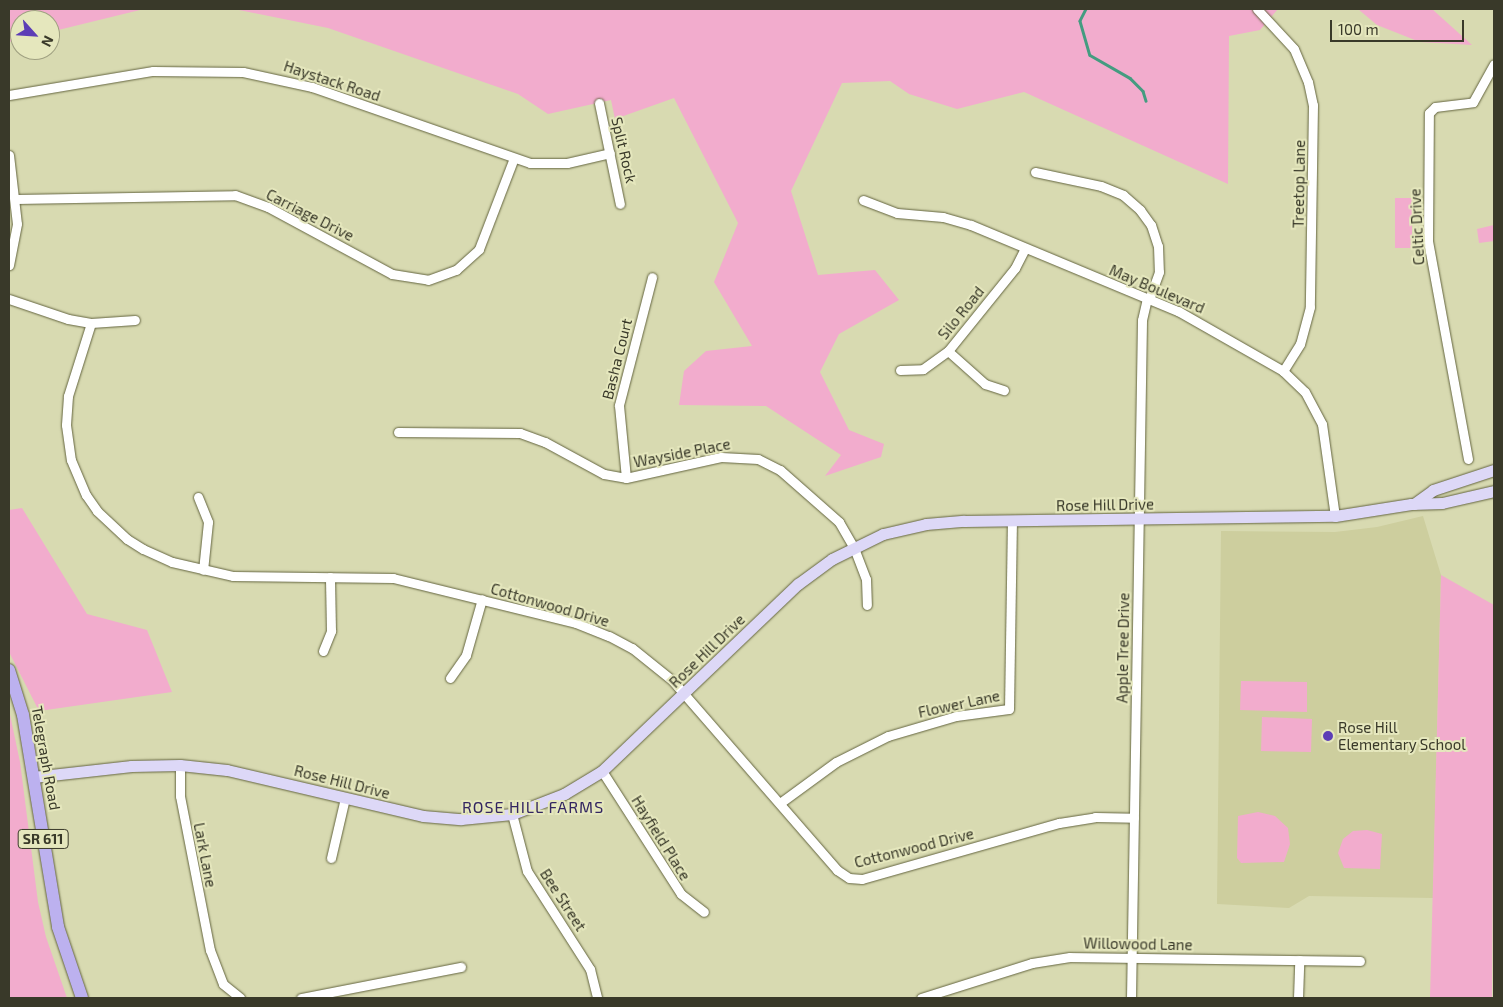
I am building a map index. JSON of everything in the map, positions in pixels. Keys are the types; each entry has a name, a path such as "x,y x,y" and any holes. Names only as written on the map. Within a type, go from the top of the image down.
{"main road":[{"name":"Telegraph Road","path":"9,670 20,702 58,927 82,998"}],"street":[{"name":"Treetop Lane","path":"1257,9 1294,49 1306,76 1313,105 1310,307 1300,344 1283,371"},
{"name":"Celtic Drive","path":"1468,459 1428,242 1429,112 1435,107 1473,102 1494,64"},
{"name":"Haystack Road","path":"9,94 153,71 243,72 312,87 514,158 552,164 610,153"},
{"name":"Split Rock","path":"599,102 620,204"},
{"path":"9,155 16,199 14,244 9,265"},
{"name":"Carriage Drive","path":"16,199 235,195 268,206 392,274 428,280 456,270 479,249 514,158"},
{"name":"Apple Tree Drive","path":"1035,172 1101,186 1123,195 1140,210 1151,225 1158,246 1159,272 1142,320 1131,998"},
{"name":"May Boulevard","path":"863,200 897,213 956,220 1025,248 1208,326 1283,371 1305,392 1322,424 1335,516"},
{"name":"Silo Road","path":"900,370 923,369 948,351 1015,268 1025,248"},
{"name":"Basha Court","path":"626,478 619,405 652,277"},
{"path":"9,299 58,317 91,323 135,320"},
{"name":"Cottonwood Drive","path":"91,323 71,384 67,406 68,443 78,478 97,511 126,539 163,558 203,570 256,578 393,578 576,623 609,636 650,661 684,693 848,882 1060,823 1096,818 1134,818"},
{"path":"948,351 985,384 1004,390"},
{"name":"Wayside Place","path":"398,432 520,433 546,442 604,474 626,478 721,457 758,459 780,470 839,522 854,548 866,579 867,605"},
{"name":"Rose Hill Drive","path":"1414,504 1433,490 1494,470"},
{"name":"Rose Hill Drive","path":"33,777 131,766 180,765 227,770 440,818 512,814 564,794 602,771 798,584 826,562 884,534 926,524 1335,516 1414,504 1442,503 1494,491"},
{"path":"198,497 208,522 203,570"},
{"name":"Flower Lane","path":"780,804 836,762 888,736 956,716 1009,709 1012,521"},
{"path":"323,651 331,631 330,577"},
{"path":"450,678 466,655 482,599"},
{"name":"Lark Lane","path":"180,765 180,796 210,950 223,984 240,998"},
{"name":"Hayfield Place","path":"602,771 681,894 704,912"},
{"path":"331,858 345,798"},
{"name":"Bee Street","path":"512,814 527,871 590,969 597,998"},
{"name":"Willowood Lane","path":"921,998 1051,959 1132,957 1360,961"},
{"path":"1298,998 1299,960"},
{"path":"301,998 461,967"}],"shaded area":[{"path":"9,9 144,9 60,30 60,10 10,10 9,42"},
{"path":"234,9 1278,9 1260,30 1229,36 1228,184 1024,92 957,109 909,94 890,81 842,83 791,191 818,275 875,270 899,300 839,334 820,372 849,430 884,444 881,457 825,476 841,455 766,406 679,405 684,371 706,351 752,346 714,282 738,223 674,98 615,119 611,100 548,114 518,94 328,28"},
{"path":"1358,9 1432,9 1472,45 1420,42 1377,25"},
{"path":"1395,198 1412,198 1412,248 1395,248"},
{"path":"1494,225 1494,241 1479,243 1477,229"},
{"path":"22,508 87,614 147,630 172,692 39,711 9,652 9,510"},
{"name":"Rose Hill Elementary School","path":"1423,516 1441,575 1433,898 1309,896 1289,908 1217,904 1221,531 1335,532 1377,527"},
{"path":"1441,575 1494,605 1492,998 1430,998"},
{"path":"1241,681 1307,682 1307,712 1240,710"},
{"path":"9,710 20,762 38,902 46,937 67,998 9,998"},
{"path":"1262,717 1312,719 1311,752 1261,751"},
{"path":"1258,812 1275,816 1288,828 1290,844 1284,862 1241,863 1237,858 1238,816"},
{"path":"1367,830 1382,834 1380,869 1344,868 1338,853 1343,839 1353,831"}],"waterway":[{"path":"1086,9 1080,21 1090,55 1130,78 1143,91 1146,101"}],"place":[{"name":"Rose Hill Elementary School","path":"1328,736"}],"district":[{"name":"ROSE HILL FARMS","path":"533,807"}]}
